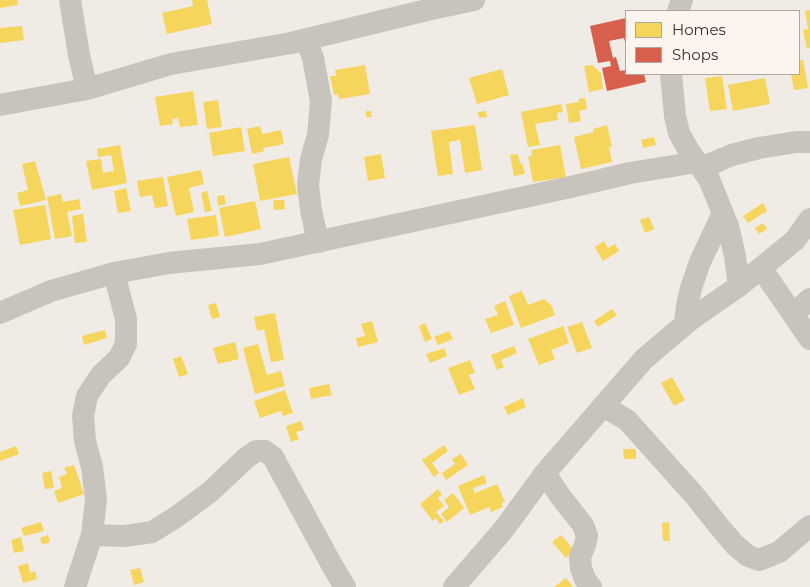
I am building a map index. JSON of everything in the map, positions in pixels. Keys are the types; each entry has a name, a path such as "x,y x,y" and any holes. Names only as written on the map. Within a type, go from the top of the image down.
{"street":[{"path":"70,0 87,89"},
{"path":"0,105 87,89 171,64 306,39 474,0"},
{"path":"306,39 313,58 321,101 318,135 311,159 308,185 318,242"},
{"path":"671,75 675,116 679,133 709,179 723,213 736,256 739,286"},
{"path":"0,313 51,291 114,273 169,263 260,254 630,173 699,165 759,148 796,142 810,142"},
{"path":"685,324 687,306 694,280 723,213"},
{"path":"454,587 504,529 545,473 644,359 685,324 762,268 795,240 810,219"},
{"path":"762,268 810,339"},
{"path":"75,587 92,535 96,499 92,467 85,441 83,416 87,396 101,375 119,358 126,344 126,319 114,273"},
{"path":"793,314 810,299"},
{"path":"603,406 627,420 695,496 729,539 748,556 758,560 778,552 810,526"},
{"path":"92,535 126,536 152,532 210,492 246,458 256,451 265,451 273,457 328,560 345,587"},
{"path":"545,473 583,525 587,536 580,557 581,568 585,579 591,587"}],"building: Homes":[{"path":"0,0 17,0 18,5 0,8"},
{"path":"192,0 207,0 212,24 167,34 162,13 193,6"},
{"path":"810,10 810,48 807,49 803,30 808,29 805,11"},
{"path":"22,26 24,40 0,43 0,28"},
{"path":"803,60 808,88 794,90 791,75 800,75 800,61"},
{"path":"365,65 370,94 339,99 338,94 334,95 330,76 336,76 335,70"},
{"path":"592,65 601,73 603,89 589,92 584,66"},
{"path":"502,69 509,95 477,104 469,78"},
{"path":"722,76 727,109 710,111 705,78"},
{"path":"765,78 770,104 733,111 728,85"},
{"path":"193,91 198,125 180,127 178,118 172,119 173,124 160,126 155,97"},
{"path":"585,98 587,109 579,111 581,121 569,123 566,104 579,102 578,99"},
{"path":"218,100 222,127 207,129 203,102"},
{"path":"561,104 563,112 557,113 558,120 535,124 540,145 528,147 521,112"},
{"path":"366,111 371,111 372,117 366,117"},
{"path":"486,111 487,117 479,118 478,112"},
{"path":"475,125 482,170 465,173 460,140 449,142 453,174 438,176 431,131"},
{"path":"607,125 612,147 609,147 612,162 581,169 574,137 594,132 593,129"},
{"path":"260,126 262,134 281,130 284,144 263,148 264,151 252,154 247,129"},
{"path":"241,127 245,151 213,156 209,133"},
{"path":"654,137 656,145 643,148 641,140"},
{"path":"120,145 127,183 92,190 86,161 101,159 103,173 114,171 111,155 98,157 97,149"},
{"path":"560,145 566,177 533,182 528,157 532,156 531,150"},
{"path":"381,154 385,178 368,181 364,157"},
{"path":"518,154 525,174 514,176 510,155"},
{"path":"289,157 297,194 260,201 253,164"},
{"path":"35,161 46,200 20,206 17,193 28,190 22,164"},
{"path":"201,170 204,184 189,188 194,212 176,216 167,177"},
{"path":"163,177 168,206 155,208 152,195 140,197 137,181"},
{"path":"126,188 131,211 118,213 114,191"},
{"path":"207,191 212,211 205,212 201,193"},
{"path":"61,194 63,202 79,199 81,209 67,212 72,236 55,239 47,197"},
{"path":"224,195 226,204 218,206 217,196"},
{"path":"273,200 284,200 285,209 274,210"},
{"path":"255,201 261,229 225,237 219,208"},
{"path":"763,203 767,211 748,223 743,216"},
{"path":"45,205 51,239 20,245 13,210"},
{"path":"83,214 87,242 75,243 72,216"},
{"path":"216,215 219,236 191,240 187,219"},
{"path":"649,217 654,229 645,233 640,220"},
{"path":"763,223 767,229 759,234 755,228"},
{"path":"604,241 608,248 615,244 619,251 603,261 595,247"},
{"path":"522,291 528,305 544,299 551,305 555,315 521,328 509,296"},
{"path":"505,301 514,325 491,333 485,319 498,315 494,306"},
{"path":"216,303 220,317 212,319 208,305"},
{"path":"612,309 617,315 598,327 594,321"},
{"path":"275,313 284,360 271,362 264,329 257,331 254,317"},
{"path":"372,321 378,342 358,347 356,338 365,336 361,324"},
{"path":"582,322 592,348 577,353 567,327"},
{"path":"425,323 432,339 425,342 419,326"},
{"path":"563,326 569,343 551,350 555,359 539,365 528,339"},
{"path":"105,330 107,338 84,345 82,336"},
{"path":"449,331 453,339 438,345 434,337"},
{"path":"235,342 239,359 218,364 213,348"},
{"path":"258,344 267,375 281,371 285,386 255,394 243,348"},
{"path":"514,346 517,353 501,360 504,367 497,370 491,355"},
{"path":"444,348 447,356 430,363 426,354"},
{"path":"181,356 188,374 179,377 173,359"},
{"path":"470,360 475,373 469,375 475,389 459,395 448,368"},
{"path":"672,377 685,400 674,406 661,383"},
{"path":"329,384 332,395 311,399 309,388"},
{"path":"285,390 293,413 283,416 281,411 260,418 254,401"},
{"path":"523,398 526,407 508,415 504,407"},
{"path":"301,421 304,430 296,432 299,439 291,442 286,426"},
{"path":"444,445 448,451 432,463 439,473 434,477 422,460"},
{"path":"16,446 19,454 0,461 0,452"},
{"path":"623,449 636,449 636,459 624,459"},
{"path":"461,454 468,465 446,480 442,473 455,464 452,459"},
{"path":"74,465 84,494 58,503 54,491 62,488 59,477 67,474 64,468"},
{"path":"51,471 54,488 45,489 42,473"},
{"path":"484,475 487,483 473,488 475,493 497,484 505,502 501,503 503,507 491,512 489,507 470,515 458,486"},
{"path":"438,489 442,495 438,498 444,506 436,512 444,521 440,524 436,518 433,521 420,504"},
{"path":"453,493 464,508 447,522 441,514 449,507 444,500"},
{"path":"41,522 44,531 24,536 21,528"},
{"path":"669,522 670,541 663,541 662,523"},
{"path":"48,535 50,542 42,545 40,538"},
{"path":"561,535 574,550 566,558 552,542"},
{"path":"21,537 24,551 14,553 11,540"},
{"path":"28,563 30,573 35,571 37,579 23,583 18,566"},
{"path":"140,568 144,582 134,585 130,570"},
{"path":"566,578 573,587 554,587"}],"building: Shops":[{"path":"625,18 625,42 624,38 609,41 613,58 616,57 620,71 625,70 625,75 644,75 646,82 607,91 602,68 611,66 610,61 598,63 590,26"}]}
